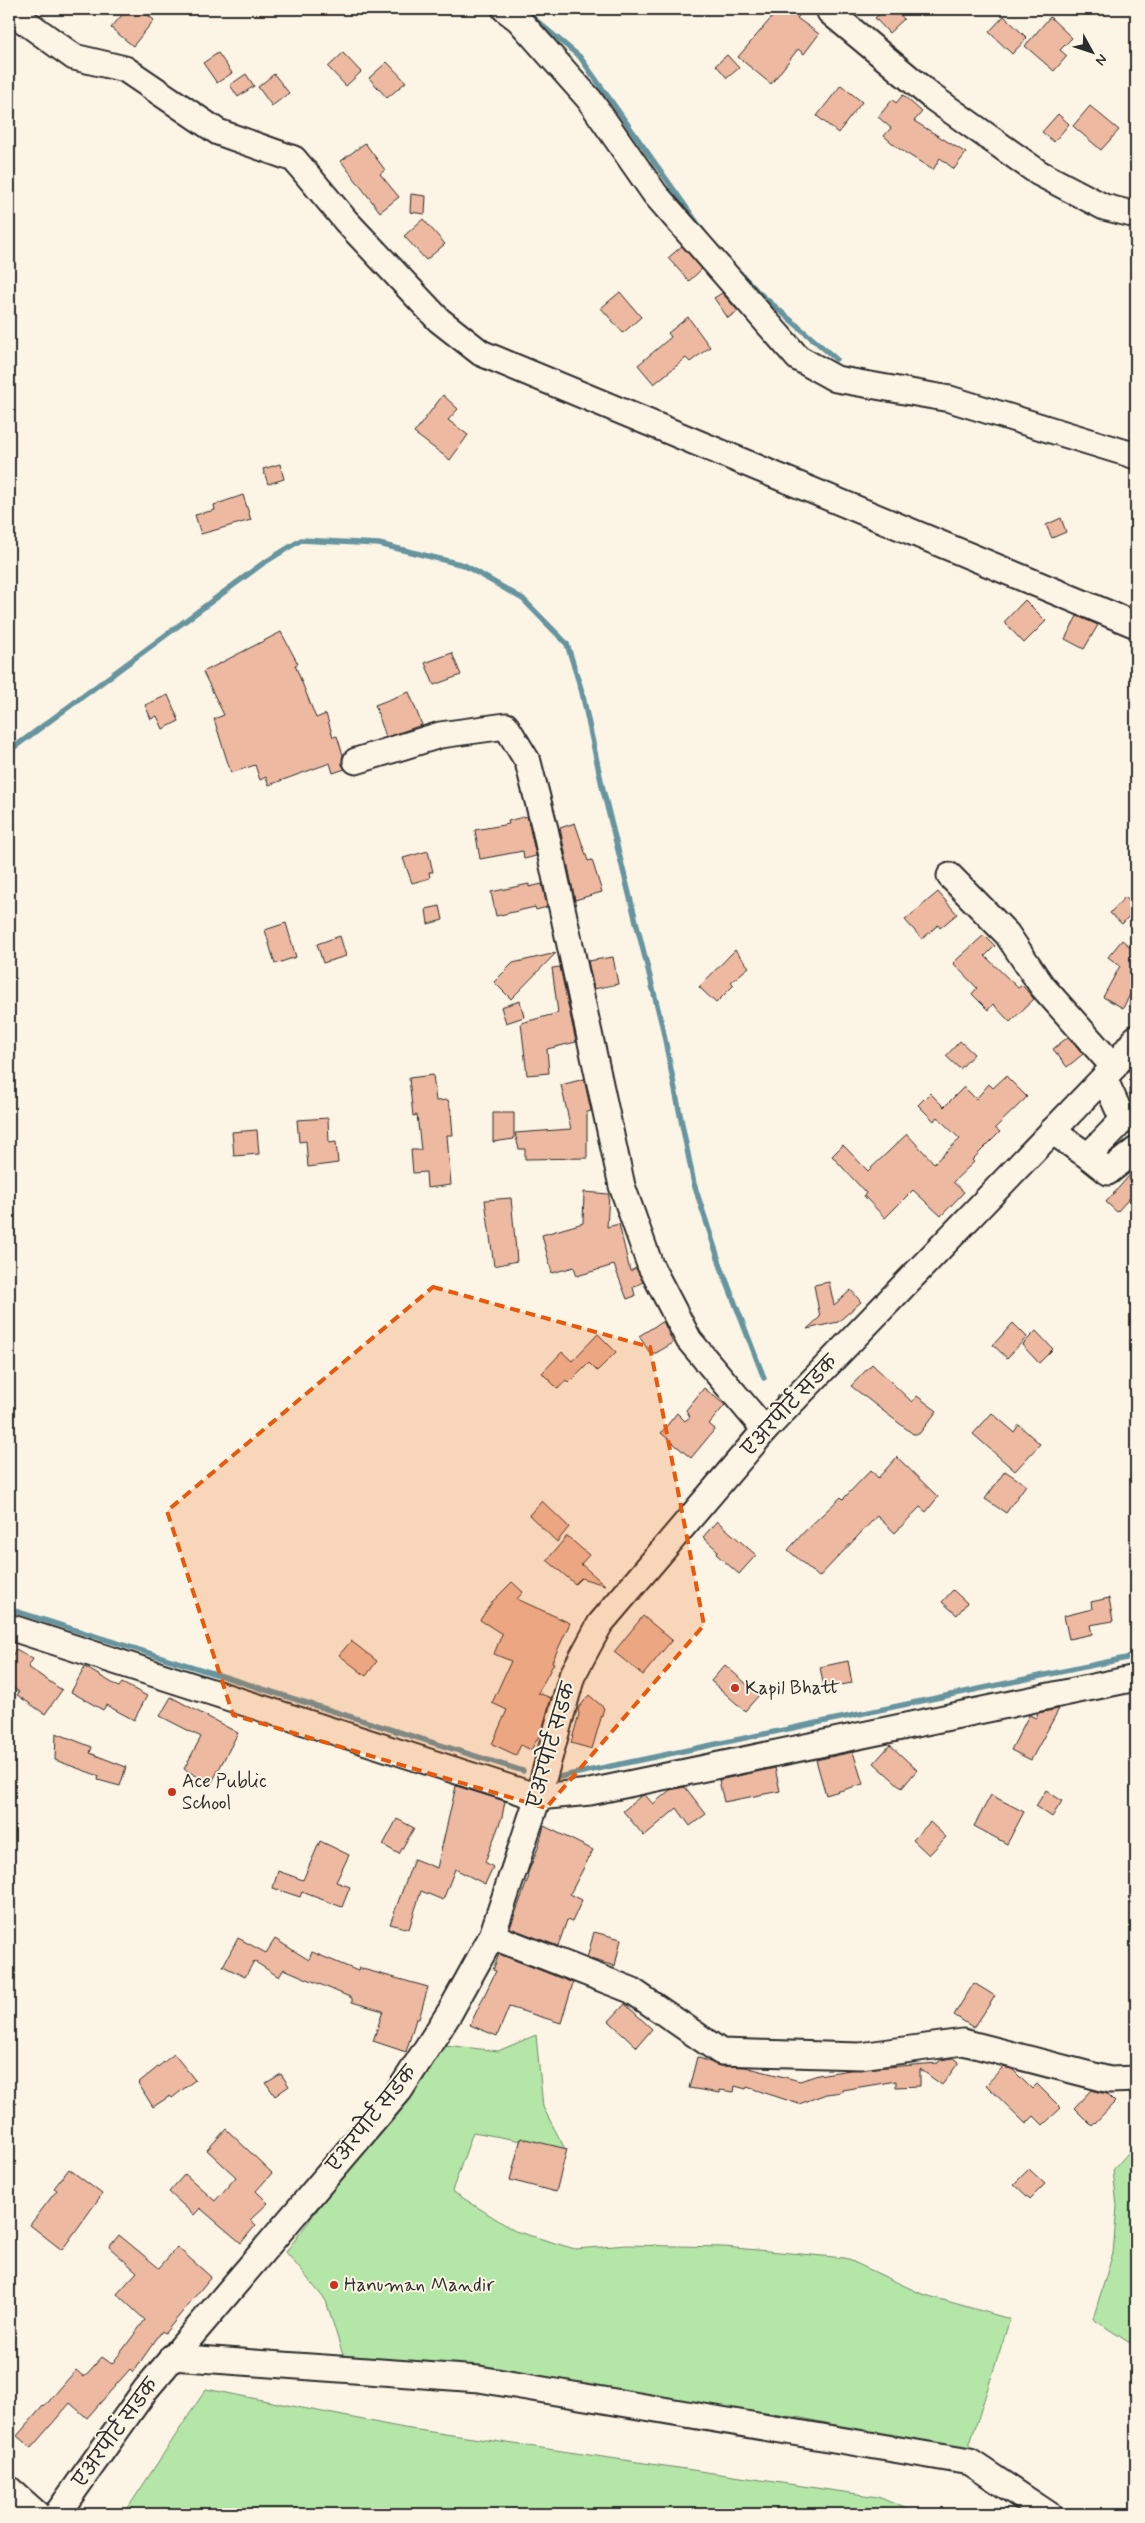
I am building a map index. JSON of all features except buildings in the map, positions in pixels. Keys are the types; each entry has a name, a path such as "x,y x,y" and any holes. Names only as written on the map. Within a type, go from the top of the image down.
{"street":[{"path":"504,9 518,19 589,99 655,194 798,358 836,379 950,399 1136,456"},
{"path":"9,10 74,57 125,69 218,132 294,159 346,221 439,320 481,353 1136,625"},
{"path":"830,12 932,98 1039,173 1104,207 1136,215"},
{"path":"356,761 440,735 506,726 528,762 558,887 622,1186 650,1265 689,1340 764,1430"},
{"path":"950,876 1006,934 1042,986 1109,1072 1123,1120 1136,1148 1108,1172 1052,1132"},
{"name":"एअरपोर्ट सडक","path":"57,2514 146,2389 400,2090 450,2012 492,1936 538,1797 572,1676 600,1624 764,1430 1109,1072 1136,1038"},
{"path":"1088,1156 1123,1120"},
{"path":"9,1627 538,1797 590,1792 1136,1678"},
{"path":"492,1936 631,1990 721,2052 860,2056 963,2042 1110,2080 1136,2079"},
{"path":"172,2357 479,2379 970,2462 1048,2514"},
{"path":"9,2489 37,2514"}],"highlighted area":[{"path":"433,1287 650,1347 704,1625 546,1808 233,1715 167,1511"}],"green space":[{"path":"536,2035 543,2107 565,2149 473,2132 452,2191 515,2231 575,2249 627,2245 724,2247 845,2258 922,2294 1010,2319 967,2453 802,2418 456,2374 347,2368 326,2301 286,2252 340,2179 445,2045 498,2051"},
{"path":"1136,2144 1136,2347 1093,2319 1113,2253 1117,2206 1113,2170"},
{"path":"206,2389 404,2428 878,2497 920,2514 124,2514"}],"waterway":[{"path":"532,17 580,57 703,231"},
{"path":"737,270 757,291 836,359"},
{"path":"9,751 262,564 301,540 379,544 464,565 523,599 567,644 582,692 603,790 662,1025 694,1184 721,1267 764,1378"},
{"path":"9,1609 523,1771"},
{"path":"559,1777 1136,1656"}],"place":[{"name":"Kapil Bhatt","path":"735,1688"},
{"name":"Ace Public School","path":"172,1792"},
{"name":"Hanuman Mandir","path":"334,2285"}]}
